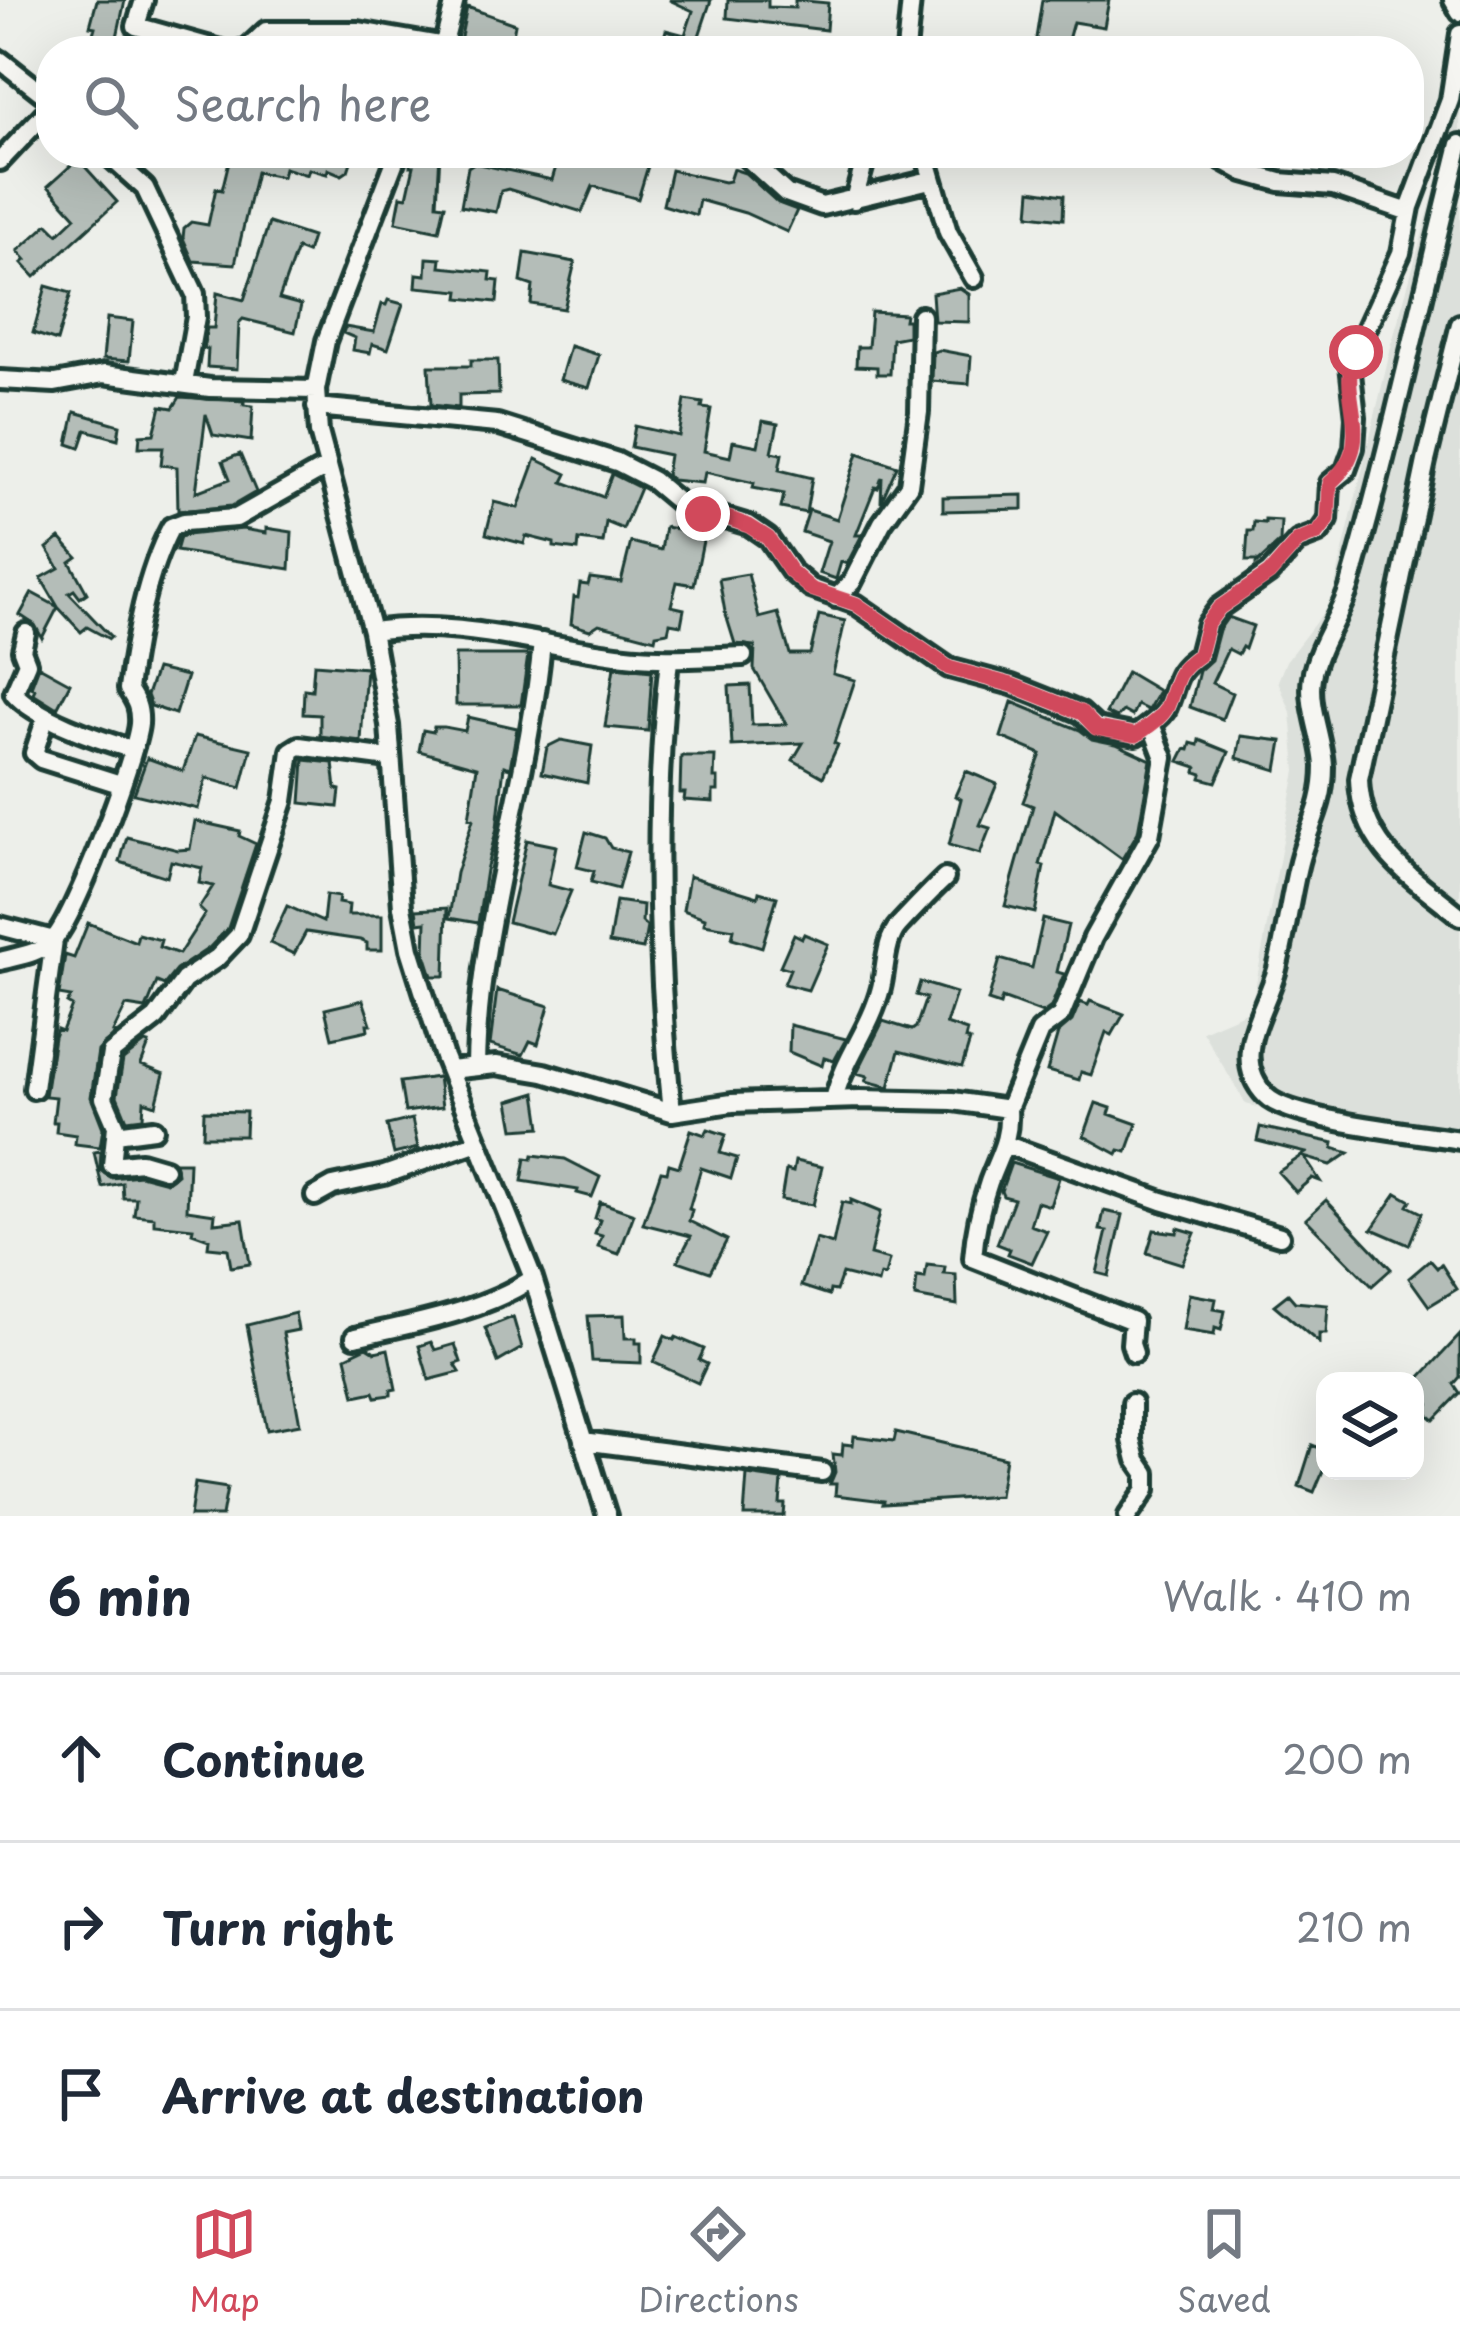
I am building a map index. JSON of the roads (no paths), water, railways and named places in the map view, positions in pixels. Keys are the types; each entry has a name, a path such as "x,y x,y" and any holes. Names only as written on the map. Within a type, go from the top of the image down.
{"street":[{"path":"144,0 136,26 164,36"},
{"path":"446,36 455,0"},
{"path":"907,36 911,0"},
{"path":"1453,0 1460,12"},
{"path":"261,36 266,31 379,36"},
{"path":"0,380 55,383 104,374 497,424 617,462 652,480 682,506 749,526 768,538 790,571 811,589 873,614 949,668 1060,704 1082,713 1096,728 1136,735 1166,709 1170,688 1183,666 1199,655 1207,624 1219,608 1269,574 1298,541 1318,533 1328,520 1330,483 1346,470 1356,433 1350,364 1401,253 1409,212 1450,100 1460,34"},
{"path":"0,60 36,90"},
{"path":"0,161 36,120"},
{"path":"1460,144 1349,587 1310,683 1324,765 1320,801 1316,824 1301,854 1277,968 1249,1046 1258,1084 1267,1098 1280,1105 1460,1140"},
{"path":"123,168 145,188 195,294 196,317 184,383"},
{"path":"392,168 326,341 316,398 328,466 373,632 389,725 410,949 450,1070 533,1278 607,1516"},
{"path":"758,168 786,193 822,206 930,180"},
{"path":"854,200 863,168"},
{"path":"928,168 948,232 974,278"},
{"path":"1242,168 1262,177 1334,186 1409,212"},
{"path":"836,598 852,582 882,523 909,484 919,412 921,316"},
{"path":"1460,324 1359,779 1360,806 1385,854 1460,916"},
{"path":"0,961 38,951 54,940 69,918 139,728 139,705 128,689 132,660 160,547 171,527 236,518 328,466"},
{"path":"373,632 398,627 449,629 669,660 743,656"},
{"path":"26,633 22,650 27,663 14,693 46,717 131,749"},
{"path":"476,1066 476,1008 493,899 530,737 542,642"},
{"path":"669,660 658,809 664,1036 672,1112"},
{"path":"46,717 34,753 120,784"},
{"path":"1134,1353 1128,1316 1096,1309 973,1258 976,1223 1007,1144 1008,1109 1040,1031 1061,1015 1093,938 1150,836 1164,758 1151,724"},
{"path":"165,1169 140,1162 112,1165 116,1134 104,1098 111,1053 156,1018 184,980 217,958 238,935 284,801 292,751 299,746 389,758"},
{"path":"834,1100 844,1067 875,1005 898,926 945,878"},
{"path":"0,926 54,940"},
{"path":"34,1089 54,940"},
{"path":"450,1070 496,1065 544,1073 672,1112 732,1103 834,1100 953,1101 1008,1109"},
{"path":"116,1134 154,1129"},
{"path":"315,1196 478,1142"},
{"path":"1007,1144 1162,1201 1280,1236"},
{"path":"355,1336 472,1308 509,1295 533,1278"},
{"path":"1128,1516 1146,1490 1146,1473 1132,1440 1132,1403"},
{"path":"583,1441 822,1472"}]}
